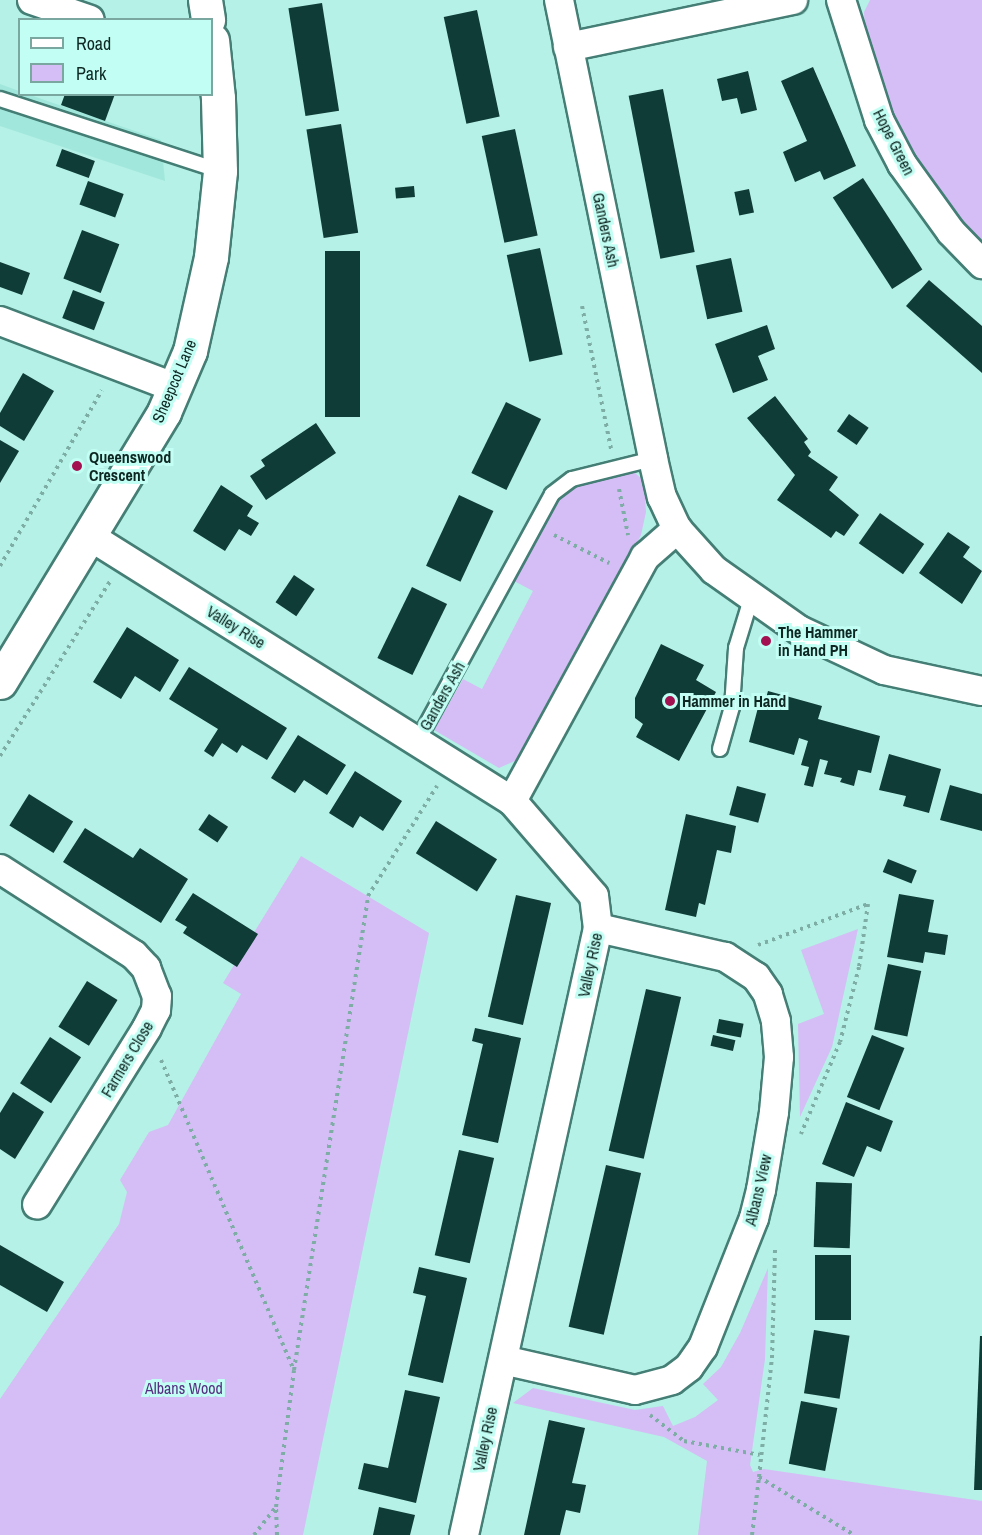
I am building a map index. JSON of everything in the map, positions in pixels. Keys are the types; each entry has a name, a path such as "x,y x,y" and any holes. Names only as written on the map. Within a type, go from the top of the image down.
{"street":[{"path":"32,0 84,18"},
{"path":"205,0 208,18"},
{"name":"Ganders Ash","path":"559,0 653,459 662,497 677,529 693,551 752,599 799,630 857,660 916,678 982,691"},
{"path":"568,47 793,0"},
{"name":"Hope Green","path":"841,0 879,120 902,165 951,232 982,264"},
{"name":"Sheepcot Lane","path":"0,682 91,537 164,412 190,351 205,290 220,171 218,98 213,50"},
{"path":"0,321 174,387"},
{"path":"512,801 627,573 677,529"},
{"name":"Valley Rise","path":"91,537 452,761 512,801 594,896 598,928 464,1535"},
{"name":"Farmers Close","path":"0,869 134,955 146,968 157,996 156,1010 147,1028 37,1205"},
{"name":"Albans View","path":"503,1360 635,1390 672,1380 688,1367 703,1347 754,1218 774,1112 779,1057 776,1021 768,994 756,977 725,957 598,928"}],"lane":[{"path":"0,99 220,171"},
{"name":"Ganders Ash","path":"418,740 535,525 560,486 615,468 653,459"},
{"path":"720,749 732,707 736,648 752,599"}],"path":[{"path":"535,525 627,573 631,548 582,306"},
{"path":"0,566 107,382 130,389 136,373"},
{"path":"0,756 125,558"},
{"path":"277,1535 276,1508 294,1370 368,896 452,761"},
{"path":"725,957 868,904 859,968 840,1042 801,1136"},
{"path":"147,1028 294,1370"},
{"path":"752,1535 772,1358 776,1224 754,1218"},
{"path":"635,1390 638,1404 684,1441 760,1455"},
{"path":"759,1477 854,1535"},
{"path":"254,1535 276,1508"}],"shaded area":[{"path":"0,84 18,91 18,96 33,96 161,140 165,181 0,126"}],"green space":[{"path":"870,0 982,0 982,243 940,193 907,143 887,101 865,33 864,12"},
{"path":"634,472 644,481 646,512 641,535 526,756 499,768 434,730 463,679 482,689 533,591 514,581 557,501 574,487"},
{"name":"Albans Wood","path":"301,856 429,933 303,1535 0,1535 0,1399 119,1224 127,1192 120,1180 149,1132 168,1125 241,994 223,983"},
{"path":"858,929 832,1047 800,1117 798,1024 824,1014 801,950"},
{"path":"768,1268 765,1359 750,1465 753,1472 764,1469 982,1501 982,1535 698,1535 707,1461 664,1437 513,1403 533,1388 635,1410 663,1406 673,1426 695,1417 718,1400 703,1384 721,1367 740,1333"}],"building":[{"path":"322,3 339,111 305,116 288,8"},
{"path":"477,10 500,117 466,124 444,17"},
{"path":"813,67 856,166 824,180 820,171 795,182 783,152 807,141 781,81"},
{"path":"748,71 757,110 741,114 737,98 722,101 717,79"},
{"path":"663,89 695,252 660,259 629,96"},
{"path":"64,96 114,96 105,121 61,105"},
{"path":"341,124 358,233 324,238 306,129"},
{"path":"515,129 538,236 504,243 482,136"},
{"path":"62,149 95,161 89,178 56,166"},
{"path":"863,178 922,269 892,289 833,198"},
{"path":"88,181 124,194 115,217 79,204"},
{"path":"414,186 415,197 396,199 395,188"},
{"path":"749,189 754,212 739,216 734,192"},
{"path":"82,230 119,244 101,293 63,279"},
{"path":"540,248 563,355 529,362 507,255"},
{"path":"325,251 360,251 360,417 325,417"},
{"path":"731,258 742,312 707,319 696,265"},
{"path":"0,262 30,273 22,295 0,287"},
{"path":"929,280 982,326 982,373 906,306"},
{"path":"73,290 105,302 94,330 62,318"},
{"path":"767,325 775,349 758,356 768,380 733,393 715,344"},
{"path":"23,373 54,391 24,441 0,426 0,413"},
{"path":"775,396 808,439 804,442 811,452 808,456 838,477 829,490 859,515 844,536 836,531 831,538 777,500 795,475 747,418"},
{"path":"506,402 541,419 506,490 471,473"},
{"path":"849,414 869,428 857,445 837,431"},
{"path":"316,423 336,453 266,500 250,476 265,466 261,460"},
{"path":"0,440 19,451 0,483"},
{"path":"221,485 253,506 247,516 259,523 251,536 239,529 225,551 193,531"},
{"path":"459,495 493,511 460,582 426,566"},
{"path":"880,513 924,544 903,574 859,543"},
{"path":"948,532 970,547 963,557 982,571 962,604 919,573"},
{"path":"294,575 315,589 296,616 276,602"},
{"path":"412,587 447,604 412,675 377,658"},
{"path":"127,627 179,660 160,692 135,676 121,699 93,682"},
{"path":"661,644 704,665 696,680 716,692 679,761 636,737 643,724 635,718 635,698"},
{"path":"189,667 287,728 267,760 242,745 237,753 222,743 213,757 204,751 218,729 169,699"},
{"path":"768,691 822,706 818,719 880,736 871,773 858,770 854,786 840,782 842,778 824,774 828,761 820,759 813,787 804,785 809,767 801,765 808,741 799,738 794,755 749,742 761,696 766,698"},
{"path":"298,735 346,765 327,795 304,780 295,793 271,778"},
{"path":"889,754 941,769 929,813 903,806 906,796 879,790"},
{"path":"355,771 402,801 383,831 360,816 353,828 329,813"},
{"path":"950,785 982,794 982,831 940,820"},
{"path":"737,786 766,794 758,823 729,815"},
{"path":"29,794 73,822 53,853 9,825"},
{"path":"209,814 228,827 217,843 198,830"},
{"path":"686,814 736,826 731,853 717,850 705,905 699,903 696,917 665,910"},
{"path":"436,821 497,859 477,891 416,853"},
{"path":"85,828 133,858 140,848 188,879 161,923 63,862"},
{"path":"888,859 917,871 911,884 883,872"},
{"path":"193,893 258,934 237,967 183,933 187,927 175,920"},
{"path":"899,894 934,900 928,932 948,935 945,955 925,952 923,963 887,957"},
{"path":"516,895 551,903 523,1025 488,1017"},
{"path":"888,964 921,971 907,1037 874,1030"},
{"path":"87,981 118,1000 89,1046 58,1027"},
{"path":"646,989 681,997 644,1159 609,1151"},
{"path":"719,1019 744,1024 741,1038 716,1033"},
{"path":"475,1028 521,1038 498,1143 462,1135 483,1044 472,1041"},
{"path":"713,1035 735,1040 733,1051 711,1046"},
{"path":"872,1035 904,1048 879,1110 847,1097"},
{"path":"50,1037 81,1057 51,1103 20,1083"},
{"path":"13,1092 44,1112 15,1159 0,1149 0,1113"},
{"path":"846,1102 893,1121 881,1152 867,1146 854,1177 822,1164"},
{"path":"459,1150 494,1158 470,1263 435,1255"},
{"path":"606,1165 641,1173 604,1335 569,1327"},
{"path":"816,1182 852,1183 850,1248 814,1247"},
{"path":"0,1245 64,1282 47,1312 0,1285"},
{"path":"815,1255 851,1255 851,1320 815,1320"},
{"path":"419,1267 467,1278 443,1383 408,1375 426,1296 413,1293"},
{"path":"814,1330 850,1336 840,1399 804,1393"},
{"path":"980,1336 982,1336 982,1490 974,1490"},
{"path":"405,1390 440,1397 416,1503 358,1489 364,1463 388,1468"},
{"path":"801,1401 837,1408 825,1471 789,1464"},
{"path":"549,1420 585,1428 572,1483 586,1485 580,1513 566,1510 560,1535 524,1535"},
{"path":"379,1507 415,1515 410,1535 373,1535"}],"place":[{"name":"Queenswood Crescent","path":"77,466"},
{"name":"The Hammer in Hand PH","path":"766,641"},
{"name":"Hammer in Hand","path":"670,701"}]}
